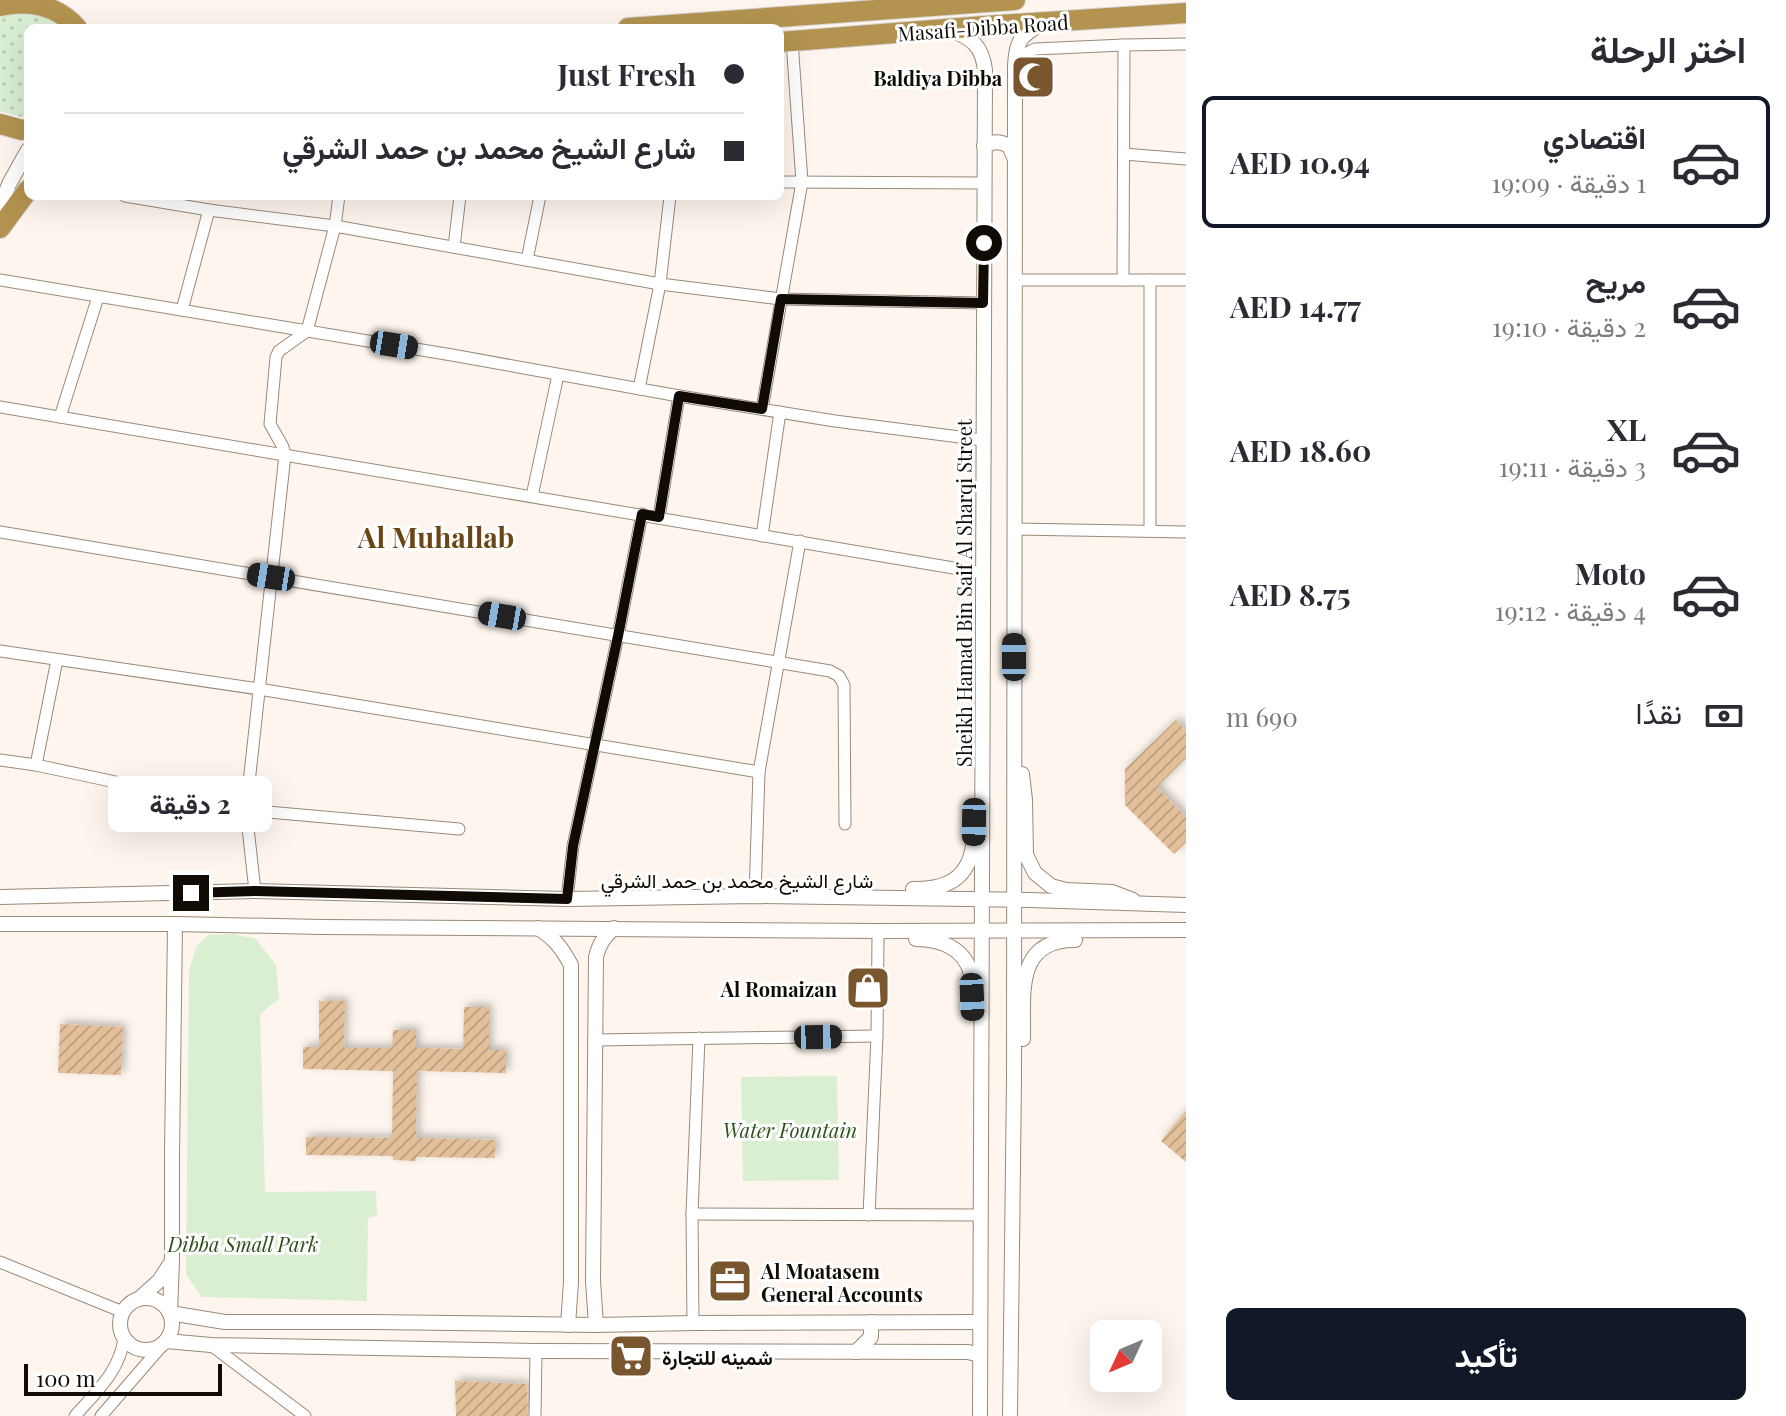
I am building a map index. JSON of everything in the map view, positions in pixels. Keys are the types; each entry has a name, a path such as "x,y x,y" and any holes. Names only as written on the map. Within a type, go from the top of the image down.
{"highway":[{"path":"0,6 27,0 46,4 73,24"},
{"name":"Masafi-Dibba Road","path":"683,24 1015,0"},
{"name":"Masafi-Dibba Road","path":"786,42 1186,13"},
{"path":"0,124 24,130"},
{"path":"0,228 24,195"}],"main road":[{"path":"1010,1416 1014,1070 1015,66 1016,51 1023,35 1041,23"},
{"name":"Sheikh Hamad Bin Saif Al Sharqi Street","path":"948,29 970,38 984,58 980,1416"},
{"path":"984,146 1001,142 1009,146 1015,161"},
{"path":"0,209 24,157"},
{"path":"1014,753 1021,771 1025,800 1026,855 1035,873 1051,886 1066,890 1112,892 1145,904"},
{"path":"844,897 868,889 923,890 940,887 951,882 962,871 974,848 975,796 982,758"},
{"name":"شارع الشيخ محمد بن حمد الشرقي","path":"0,897 255,891 567,899 755,896 1186,905"},
{"path":"0,924 840,931 1186,930"},
{"path":"164,1344 173,1327 170,1313 175,924"},
{"path":"538,928 563,950 571,965 571,1282 568,1325"},
{"path":"596,1325 593,1281 595,976 599,946 614,928"},
{"path":"1014,1070 1023,1040 1025,974 1035,955 1059,940 1104,940 1151,930"},
{"path":"840,931 863,937 942,942 959,953 971,975 974,1045 981,1065"},
{"path":"571,976 595,976"},
{"path":"172,1260 159,1281 123,1312 120,1327 131,1346 146,1351 164,1344 536,1351 968,1352 980,1355"},
{"path":"571,1282 593,1281"},
{"path":"138,1299 156,1300 170,1313 225,1322 568,1325 980,1322"},
{"path":"856,1352 871,1337 871,1322"}],"street":[{"path":"762,409 802,182 786,42"},
{"path":"1015,66 1025,54 1035,49 1186,44"},
{"path":"1123,280 1124,45"},
{"path":"1124,154 1186,159"},
{"path":"784,182 984,183"},
{"path":"149,200 335,226 660,284 781,299 983,303"},
{"path":"255,891 246,810 285,455 270,424 276,357 279,351 307,331 335,226 338,200"},
{"path":"454,247 460,200"},
{"path":"527,260 539,200"},
{"path":"639,389 660,284 670,200"},
{"path":"182,310 209,210"},
{"path":"0,280 679,396 983,440"},
{"path":"1015,280 1186,280"},
{"path":"1150,280 1150,531"},
{"path":"60,417 98,297"},
{"path":"532,496 558,375"},
{"path":"659,517 679,396"},
{"path":"0,407 983,573"},
{"path":"762,536 780,412"},
{"path":"567,899 573,846 642,514"},
{"path":"1014,529 1186,532"},
{"path":"0,532 830,671 839,676 844,685 845,824"},
{"path":"755,896 759,772 800,541"},
{"path":"0,651 259,689 759,772"},
{"path":"36,765 57,660"},
{"path":"0,760 246,810 459,829"},
{"path":"869,1215 878,938"},
{"path":"594,1040 877,1036"},
{"path":"693,1323 692,1214 699,1038"},
{"path":"692,1214 981,1215"},
{"path":"0,1262 123,1312"},
{"path":"75,1416 111,1375 124,1338"},
{"path":"101,1416 164,1344"},
{"path":"211,1345 305,1416"},
{"path":"535,1416 536,1351"}],"green space":[{"path":"24,11 43,15 55,24 24,24 22,117 0,111 0,18"},
{"name":"Dibba Small Park","path":"233,934 256,939 276,965 279,999 260,1014 265,1192 376,1191 377,1216 368,1218 367,1301 201,1297 186,1274 189,971 196,947 208,935"},
{"name":"Water Fountain","path":"837,1076 839,1180 743,1181 741,1077"}],"building":[{"path":"1176,720 1186,731 1186,758 1157,787 1186,817 1186,842 1174,854 1125,805 1125,769"},
{"path":"319,1001 345,1001 344,1048 392,1048 393,1030 416,1030 416,1048 463,1049 464,1007 489,1007 489,1050 506,1050 506,1073 417,1071 416,1138 495,1140 495,1158 416,1157 416,1161 393,1160 393,1156 306,1155 306,1137 392,1138 393,1071 303,1069 303,1047 319,1047"},
{"path":"60,1024 123,1027 121,1075 58,1073"},
{"path":"1186,1110 1186,1162 1161,1141"},
{"path":"455,1381 527,1384 528,1416 456,1416"}],"place":[{"name":"Baldiya Dibba","path":"1033,77"},
{"name":"Al Romaizan","path":"868,988"},
{"name":"Al Moatasem General Accounts","path":"730,1281"},
{"name":"شمينه للتجارة","path":"631,1356"}],"district":[{"name":"Al Muhallab","path":"436,536"}],"route":[{"path":"191,893 255,891 567,899 573,846 642,514 659,517 679,396 762,409 781,299 983,303 984,243"}]}
